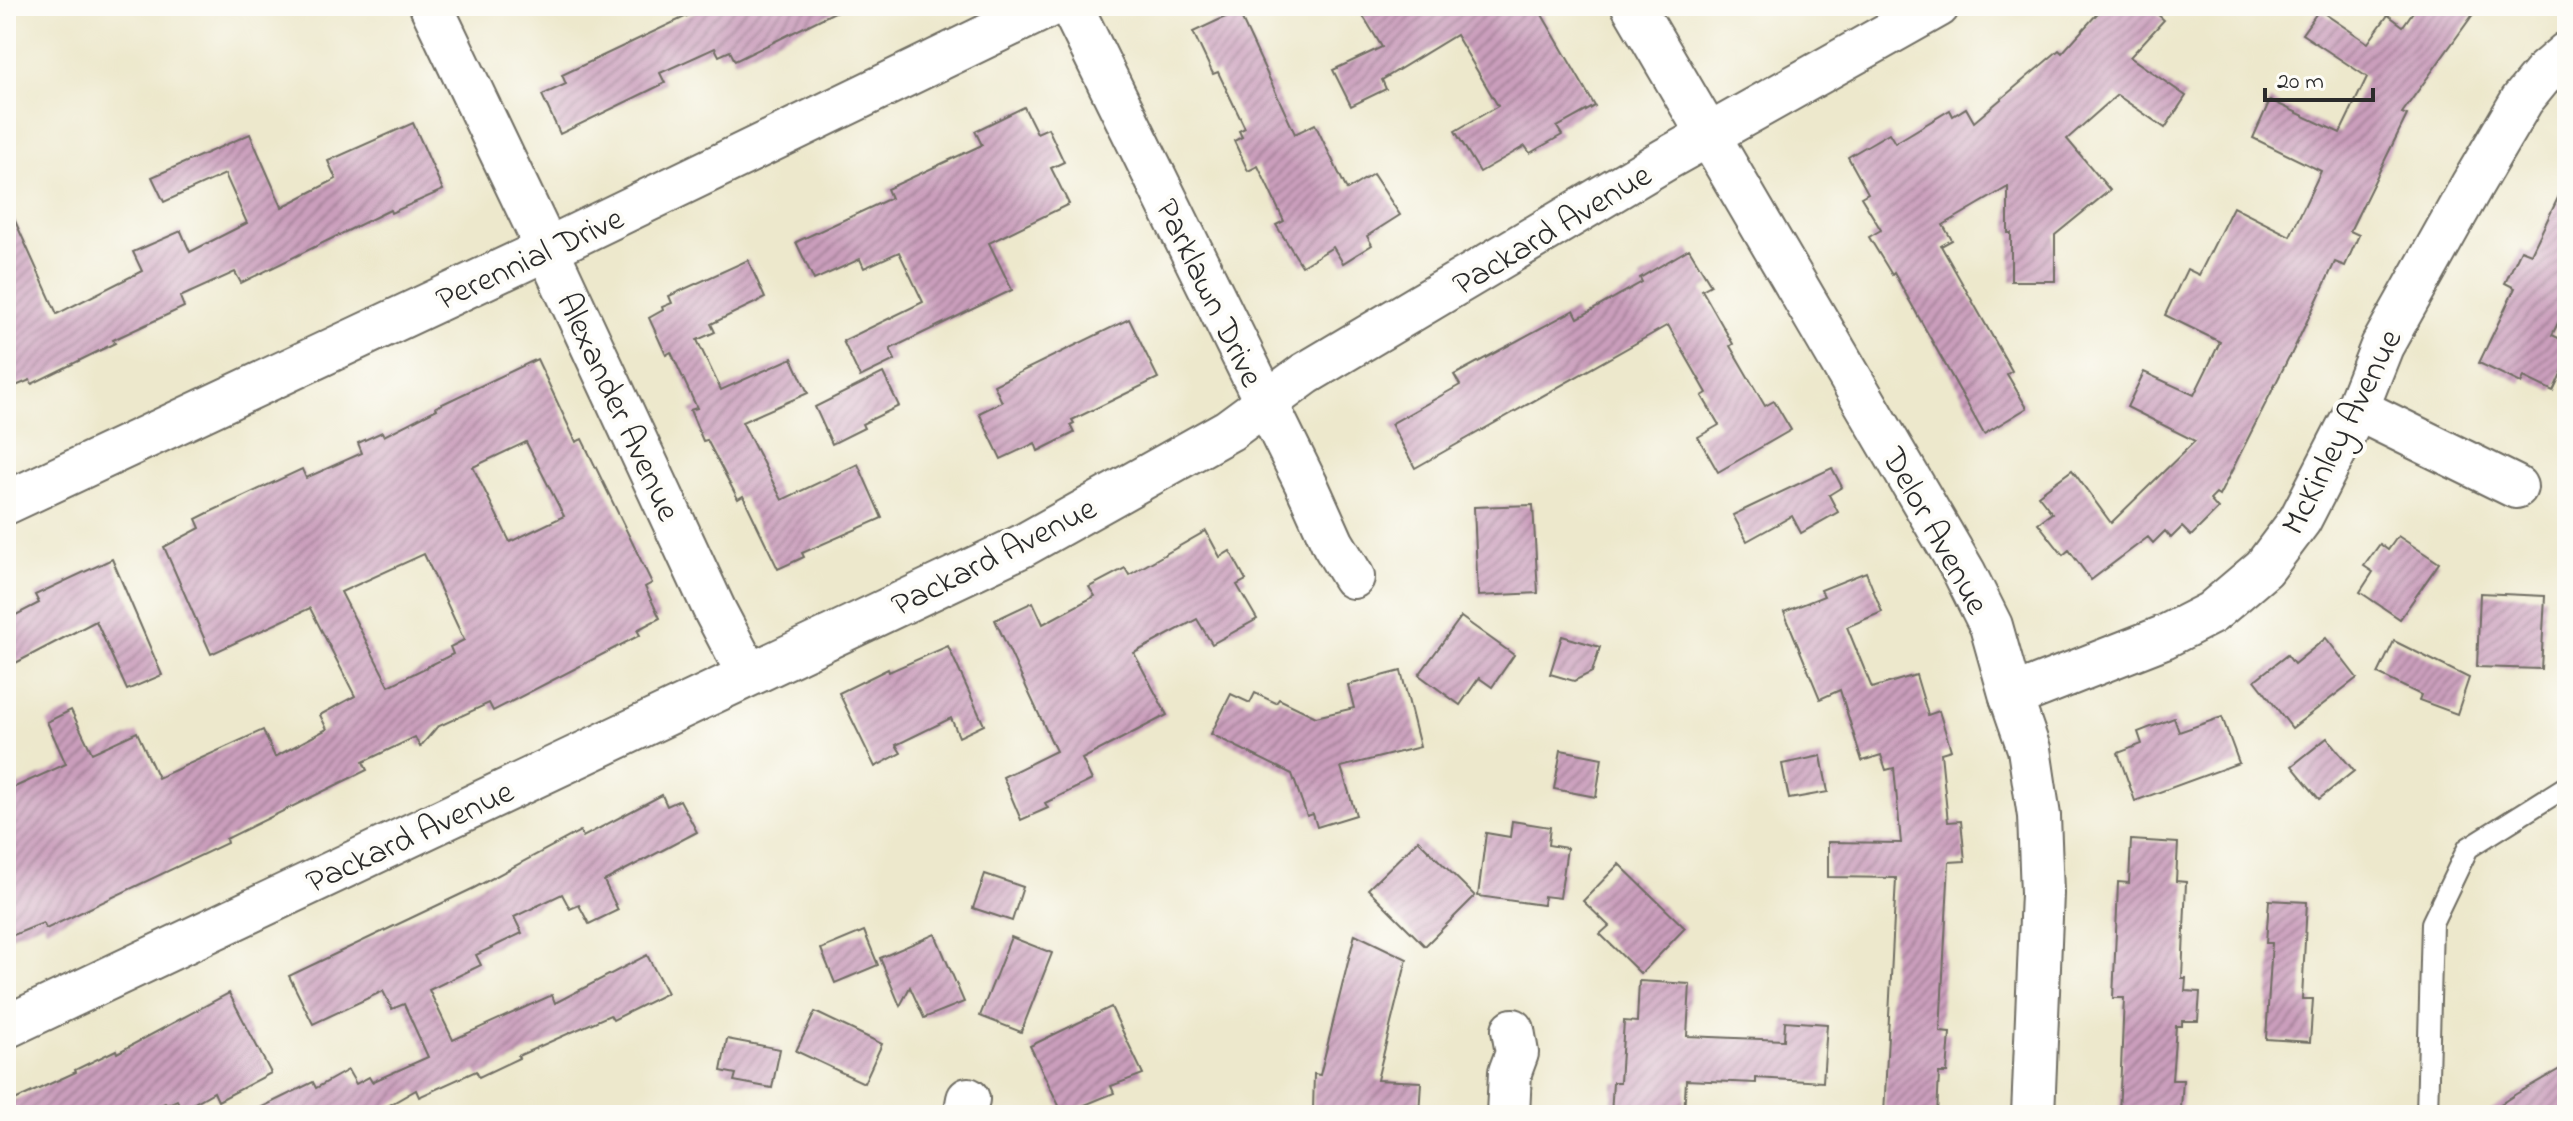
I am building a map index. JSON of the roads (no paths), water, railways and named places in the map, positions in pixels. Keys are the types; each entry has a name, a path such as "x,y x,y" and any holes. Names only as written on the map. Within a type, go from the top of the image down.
{"street":[{"name":"Alexander Avenue","path":"431,6 715,611 748,674"},
{"name":"Perennial Drive","path":"6,503 547,249 1049,6"},
{"name":"Parklawn Drive","path":"1071,6 1333,544 1353,577"},
{"name":"Delor Avenue","path":"1633,6 1964,572 1991,626 2029,749 2039,816 2042,893 2033,1115"},
{"name":"Packard Avenue","path":"6,1027 1022,546 1229,430 1305,374 1707,135 1938,6"},
{"name":"McKinley Avenue","path":"2011,697 2164,637 2211,613 2264,568 2300,520 2357,409 2382,346 2522,100 2545,72 2567,53"},
{"path":"2357,409 2516,487"},
{"path":"1508,1115 1510,1072 1517,1053 1513,1030"}],"lane":[{"path":"2427,1115 2432,923 2468,848 2567,786"}]}
